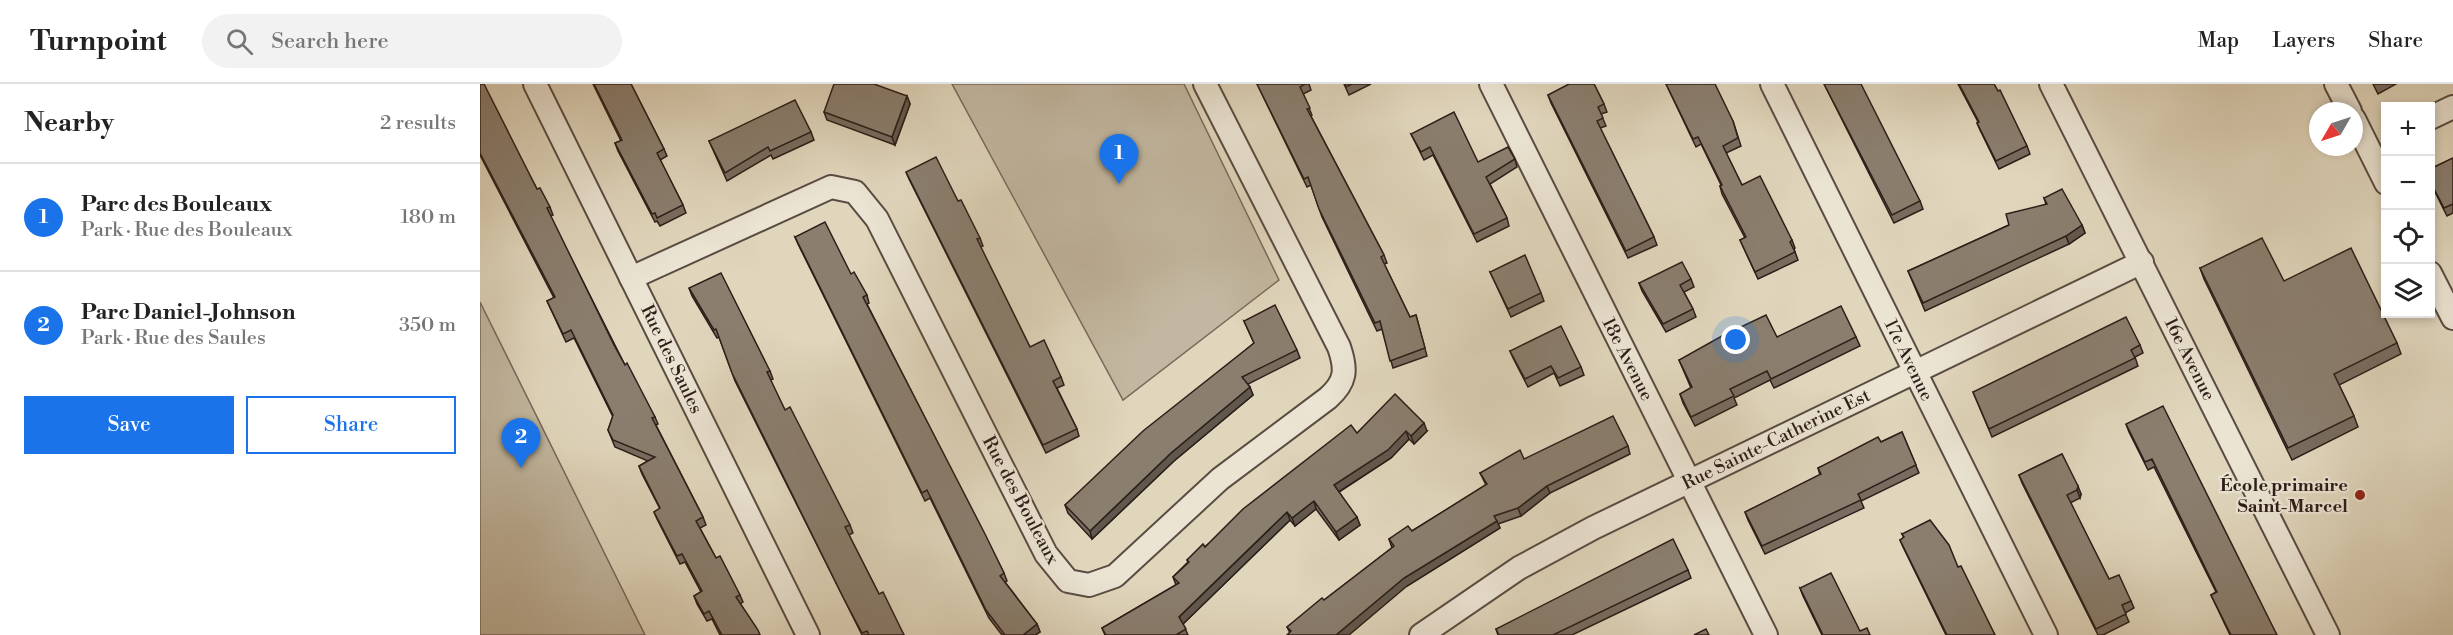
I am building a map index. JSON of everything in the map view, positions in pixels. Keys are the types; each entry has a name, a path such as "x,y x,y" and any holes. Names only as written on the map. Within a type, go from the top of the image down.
{"street":[{"name":"Rue des Saules","path":"535,84 808,635"},
{"name":"Rue des Bouleaux","path":"631,278 831,187 855,192 877,219 1046,554 1068,581 1089,585 1115,576 1220,479 1328,398 1339,388 1345,377 1345,363 1339,347 1205,84"},
{"name":"18e Avenue","path":"1491,84 1766,635"},
{"name":"17e Avenue","path":"1772,84 2046,635"},
{"name":"16e Avenue","path":"2051,84 2328,635"},
{"path":"2336,84 2345,102"},
{"path":"2435,116 2453,107"},
{"path":"2363,129 2377,144 2381,164"},
{"name":"Rue Sainte-Catherine Est","path":"1421,635 1447,627 1519,568 1689,480 2142,262"},
{"path":"2435,283 2453,318"}],"shaded area":[{"path":"952,84 1184,84 1279,280 1123,400"},
{"path":"480,302 645,635 480,635"}],"building":[{"path":"480,84 484,84 537,189 540,188 550,207 547,208 614,345 625,365 627,363 655,417 652,418 703,517 696,521 716,558 720,556 740,595 736,597 760,635 722,635 709,611 704,614 694,596 702,591 682,554 677,556 654,512 660,508 639,466 655,457 613,440 608,430 613,415 571,330 563,334 547,301 555,297 480,153"},
{"path":"594,84 631,84 664,149 657,153 683,205 657,218 655,213 652,214 615,143 622,140"},
{"path":"834,84 874,84 907,96 892,137 824,112"},
{"path":"1257,84 1305,84 1300,87 1310,108 1307,109 1384,255 1381,257 1410,317 1416,315 1425,348 1390,361 1380,321 1375,323 1319,209 1308,177 1304,179"},
{"path":"1569,84 1594,84 1604,104 1598,107 1603,118 1597,121 1654,237 1626,251 1548,95"},
{"path":"1666,84 1715,84 1733,121 1738,138 1723,146 1742,185 1760,176 1792,240 1790,242 1795,252 1755,272 1740,240 1746,237 1720,186 1722,185 1698,137 1693,139"},
{"path":"1824,84 1861,84 1920,201 1892,215"},
{"path":"1959,84 1994,84 1998,91 2000,90 2027,146 1996,161"},
{"path":"795,100 811,132 770,151 768,147 725,173 709,141"},
{"path":"1454,112 1478,162 1508,147 1515,159 1486,177 1507,218 1474,234 1430,147 1421,152 1411,134"},
{"path":"936,157 980,238 977,239 1030,347 1044,340 1061,377 1053,381 1077,429 1043,445 906,172"},
{"path":"2453,158 2453,204 2444,208 2435,191 2435,167"},
{"path":"2062,189 2082,225 2066,236 1923,303 1908,271 2009,225 2006,214 2047,204 2044,198"},
{"path":"825,222 851,274 854,272 867,295 863,297 1004,573 1000,576 1037,624 1023,635 1005,635 986,610 927,490 922,493 795,237"},
{"path":"2262,238 2284,281 2351,248 2381,310 2381,318 2385,318 2397,343 2334,374 2354,416 2288,448 2200,268"},
{"path":"1525,255 1541,293 1508,309 1490,272"},
{"path":"1682,262 1691,279 1680,285 1693,309 1663,324 1639,283"},
{"path":"721,273 770,371 767,372 785,410 790,407 850,525 845,527 879,594 883,592 904,635 869,635 867,631 862,633 844,599 732,373 716,329 714,330 689,288"},
{"path":"1275,305 1297,350 1242,377 1250,387 1171,453 1090,531 1065,505 1143,431 1254,343 1244,321"},
{"path":"1841,306 1856,337 1771,379 1767,371 1730,389 1734,396 1691,417 1680,394 1692,387 1679,360 1766,315 1777,337"},
{"path":"2126,317 2140,345 2131,350 2135,358 1989,429 1973,392"},
{"path":"1561,326 1581,367 1558,378 1551,366 1525,379 1510,351"},
{"path":"1395,394 1424,423 1411,436 1406,431 1388,450 1334,485 1357,517 1336,532 1314,501 1292,518 1287,512 1179,617 1186,629 1176,635 1106,635 1102,628 1179,583 1173,577 1189,562 1187,560 1203,544 1205,547 1243,509 1351,425 1357,433"},
{"path":"2163,406 2277,635 2231,635 2211,595 2217,592 2152,459 2145,462 2126,424"},
{"path":"1613,416 1628,446 1547,486 1518,508 1494,516 1497,521 1404,578 1336,635 1287,635 1291,631 1287,627 1322,598 1324,600 1394,546 1389,539 1408,526 1412,531 1487,484 1480,473 1520,450 1524,459"},
{"path":"1902,432 1916,465 1858,494 1861,500 1762,546 1745,512 1821,474 1818,468 1878,437 1881,442"},
{"path":"2062,454 2078,486 2077,490 2067,495 2109,579 2119,575 2131,601 2122,605 2126,614 2096,629 2019,475"},
{"path":"1930,520 1949,545 1958,567 1961,566 1995,635 1947,635 1900,540 1904,537 1902,534"},
{"path":"1673,539 1688,570 1553,635 1499,635 1496,629"},
{"path":"1831,573 1860,631 1867,628 1870,635 1823,635 1800,588"},
{"path":"1706,629 1709,635 1694,635"}],"place":[{"name":"Parc des Bouleaux","path":"1119,184"},
{"name":"Parc Daniel-Johnson","path":"521,468"},
{"name":"École primaire Saint-Marcel","path":"2360,495"}]}
